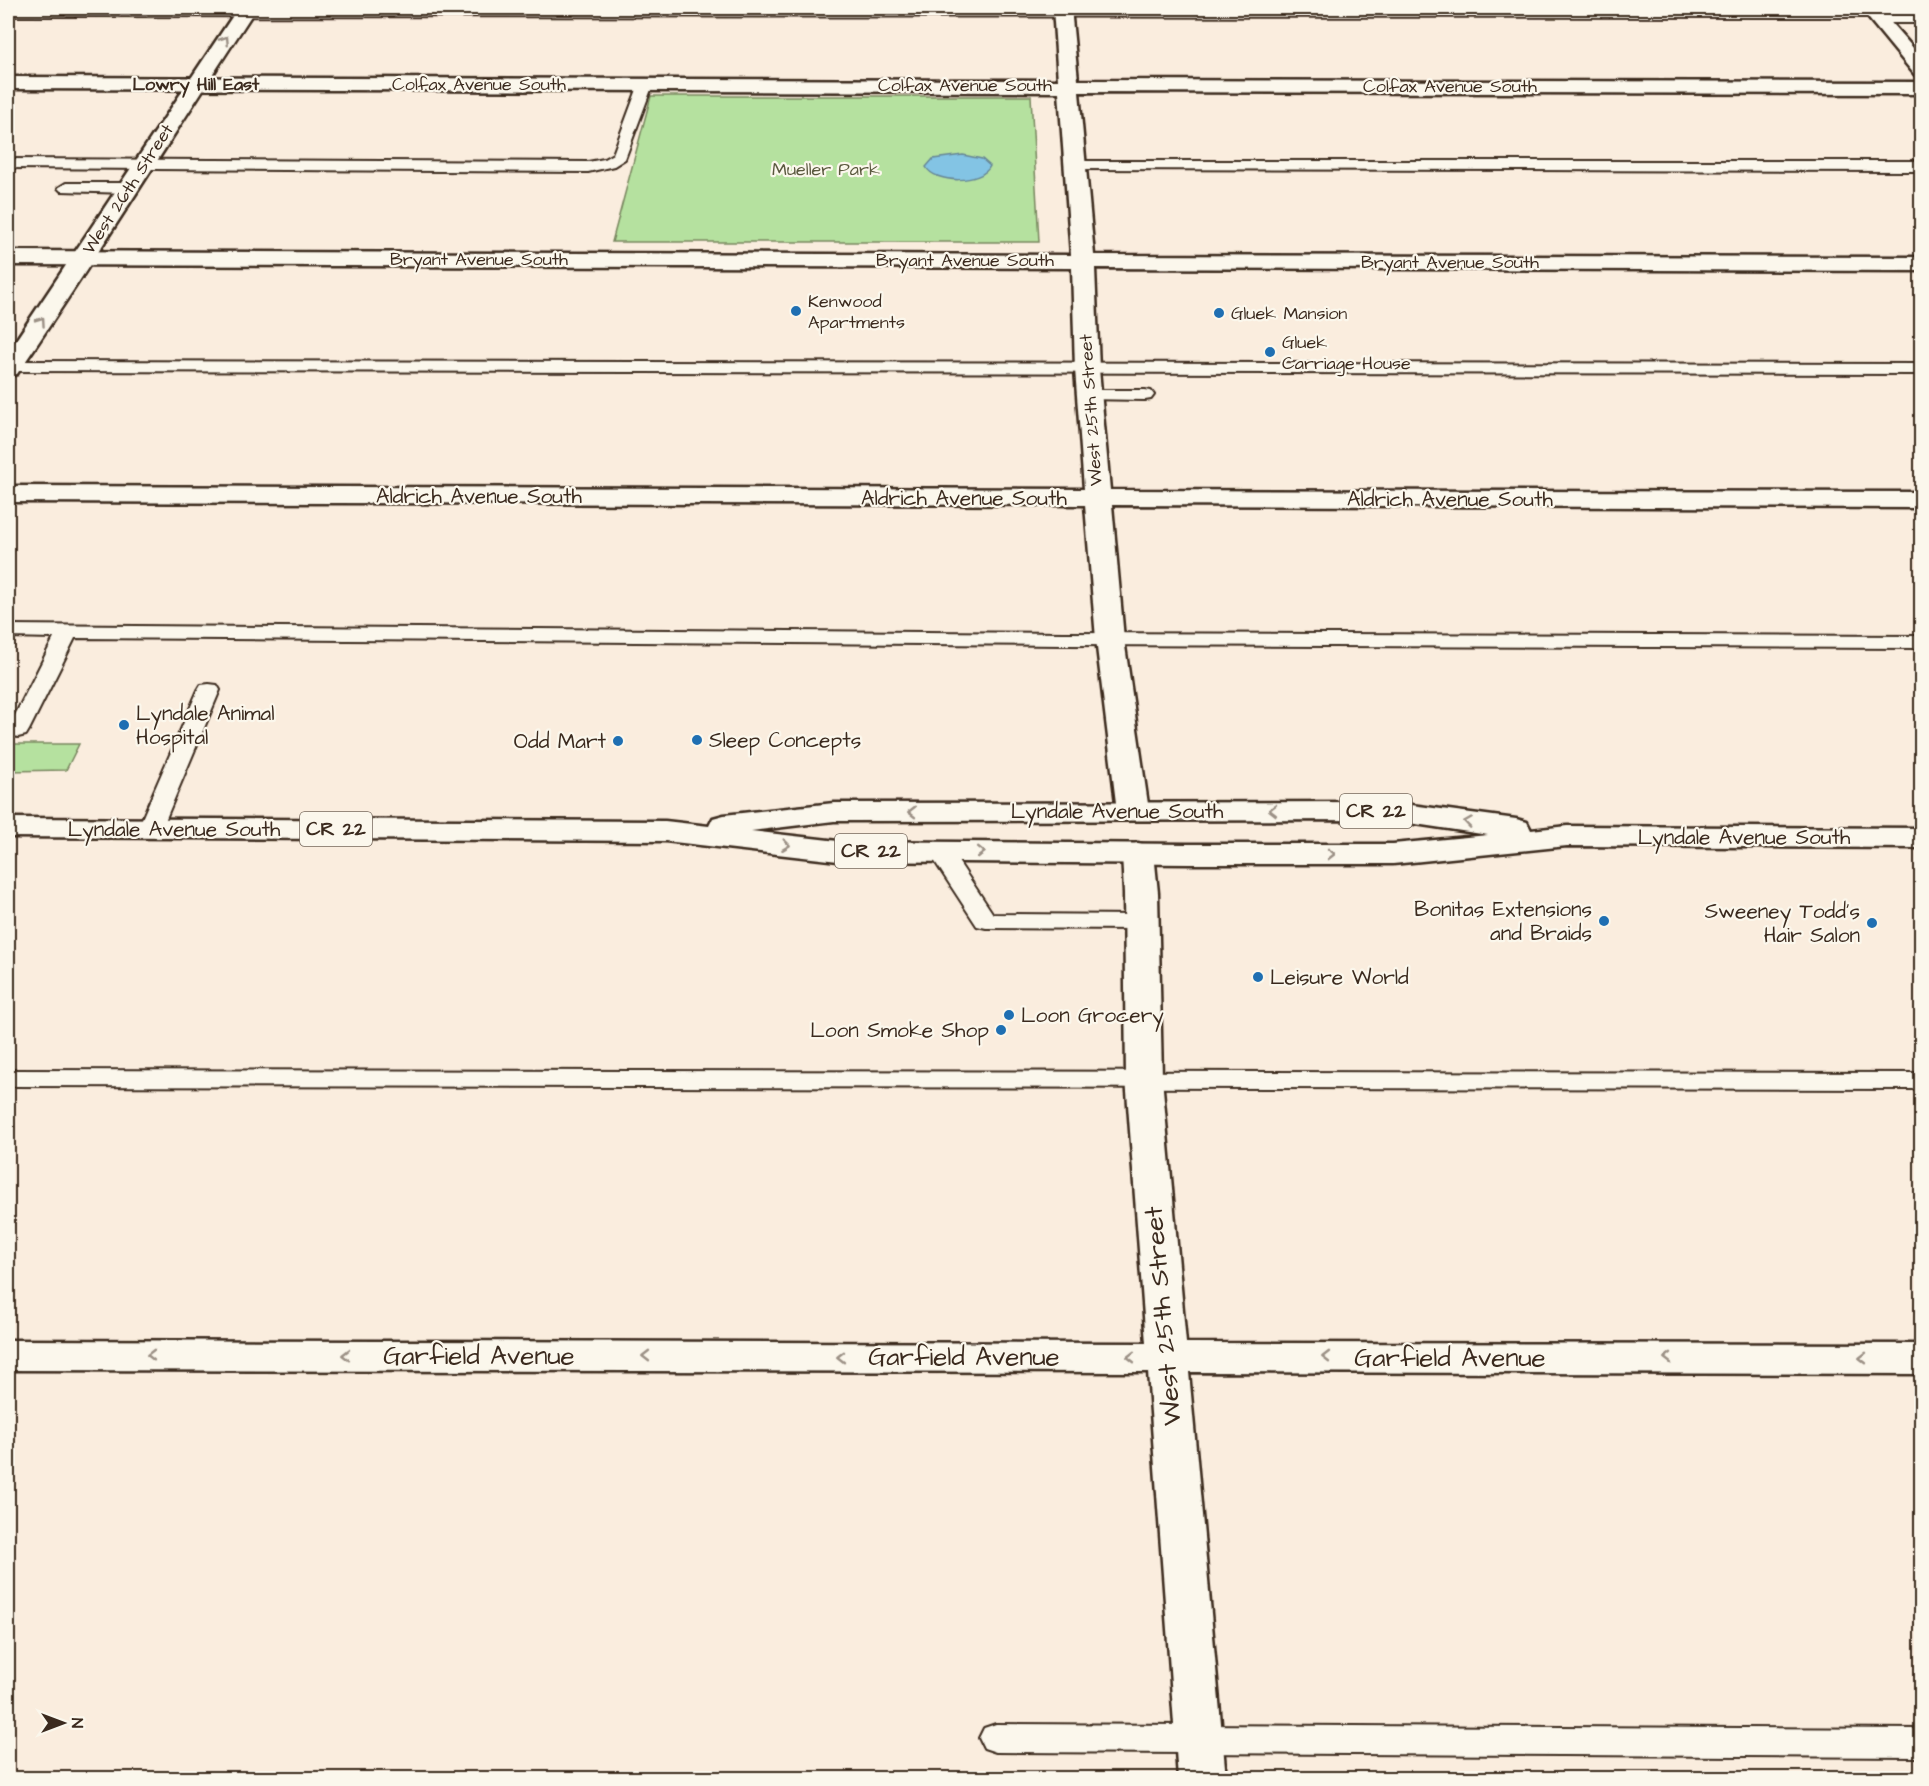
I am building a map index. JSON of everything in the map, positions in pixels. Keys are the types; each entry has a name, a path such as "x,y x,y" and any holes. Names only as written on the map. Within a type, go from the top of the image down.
{"street":[{"name":"West 26th Street","path":"8,367 83,258 245,10"},
{"path":"1873,13 1922,71"},
{"name":"West 25th Street","path":"1062,15 1083,261 1087,369 1110,639 1133,811"},
{"name":"Colfax Avenue South","path":"8,84 1922,88"},
{"name":"Bryant Avenue South","path":"8,258 1922,264"},
{"name":"Aldrich Avenue South","path":"8,494 1922,500"},
{"name":"Lyndale Avenue South","path":"665,831 834,812 1389,811 1567,836"},
{"name":"Lyndale Avenue South","path":"8,828 665,831 838,851 940,852 1394,854 1567,836 1922,838"},
{"name":"West 25th Street","path":"1138,853 1143,1078 1202,1779"},
{"name":"Garfield Avenue","path":"8,1355 1922,1359"}],"lane":[{"path":"8,12 245,10 1062,15 1873,13 1922,19"},
{"path":"1011,26 1062,15"},
{"path":"8,164 588,167 609,163 620,156 646,84"},
{"path":"1074,166 1922,165"},
{"path":"66,188 128,188"},
{"path":"8,367 1922,369"},
{"path":"1089,395 1145,395"},
{"path":"8,631 1922,642"},
{"path":"18,730 69,631"},
{"path":"150,828 209,690"},
{"path":"940,852 986,921 1141,922"},
{"path":"8,1078 1922,1081"},
{"path":"996,1738 1922,1743"}],"green space":[{"name":"Mueller Park","path":"651,96 1031,96 1039,242 612,242"},
{"path":"8,744 79,744 66,770 8,771"}],"water":[{"path":"963,155 982,159 990,166 978,176 958,180 939,177 926,167 933,159"}],"place":[{"name":"Kenwood Apartments","path":"796,311"},
{"name":"Gluek Mansion","path":"1219,313"},
{"name":"Gluek Carriage House","path":"1270,352"},
{"name":"Lyndale Animal Hospital","path":"124,725"},
{"name":"Sleep Concepts","path":"697,740"},
{"name":"Odd Mart","path":"618,741"},
{"name":"Bonitas Extensions and Braids","path":"1604,921"},
{"name":"Sweeney Todd's Hair Salon","path":"1872,923"},
{"name":"Leisure World","path":"1258,977"},
{"name":"Loon Grocery","path":"1009,1015"},
{"name":"Loon Smoke Shop","path":"1001,1030"}],"district":[{"name":"Lowry Hill East","path":"196,84"}]}
